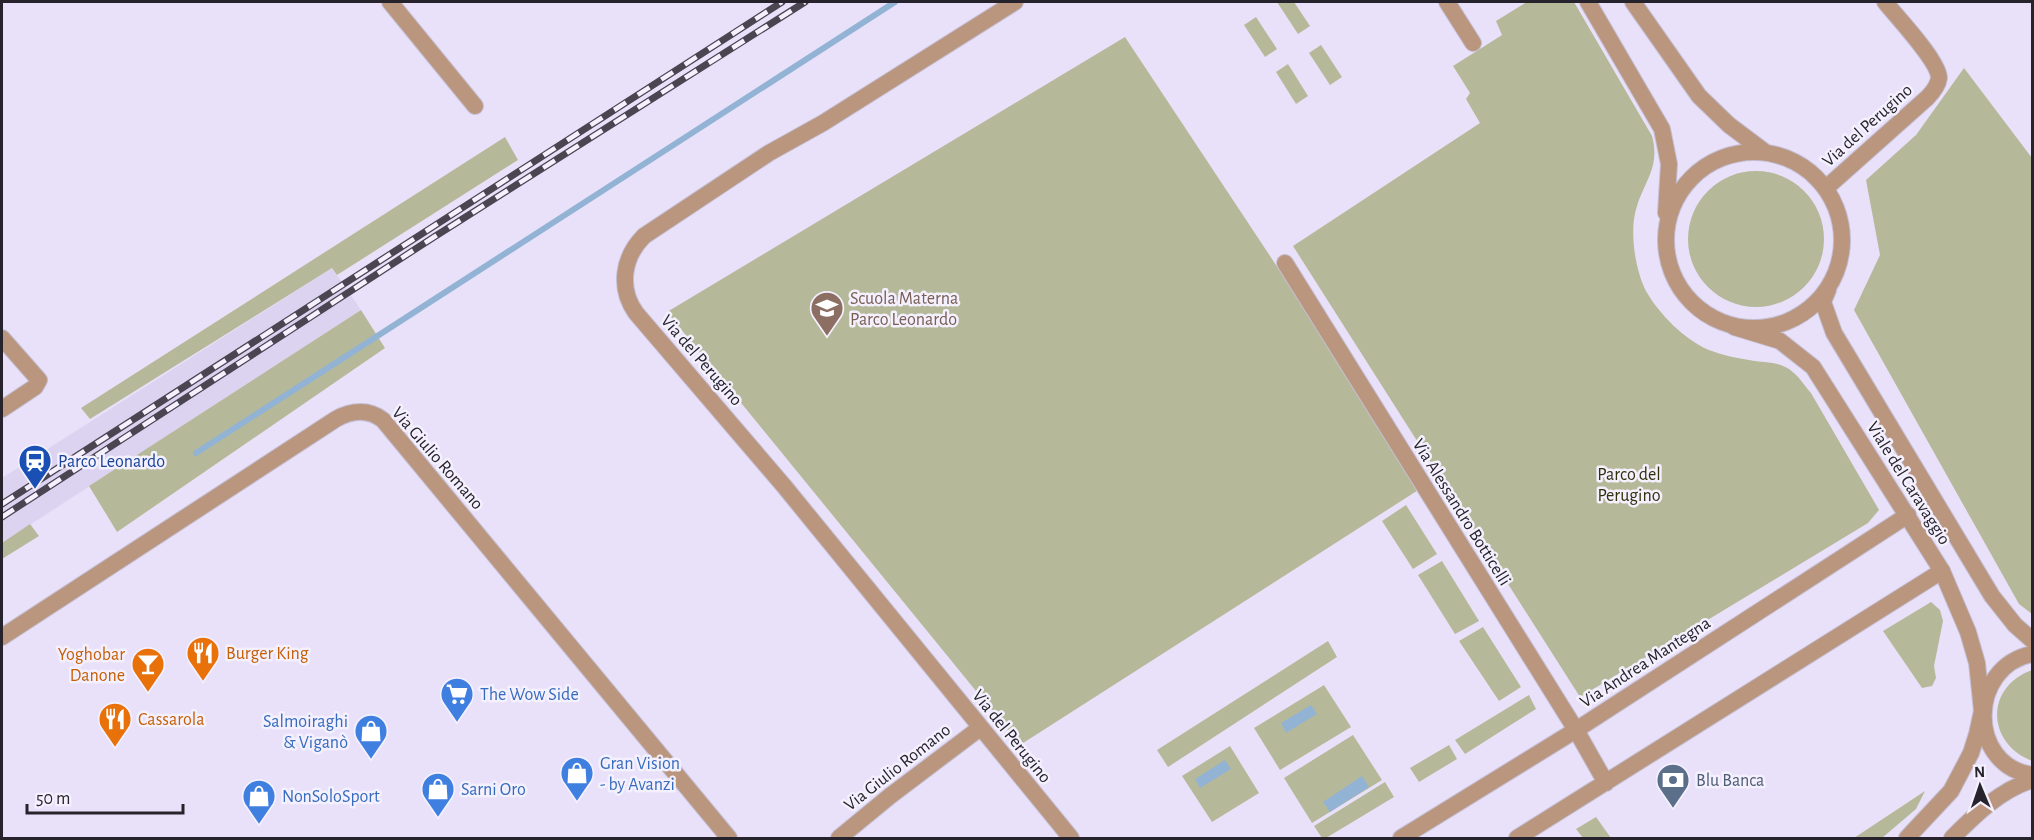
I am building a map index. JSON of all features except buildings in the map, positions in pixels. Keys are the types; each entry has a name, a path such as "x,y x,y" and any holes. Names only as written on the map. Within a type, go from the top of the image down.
{"street":[{"path":"390,2 475,106"},
{"name":"Via del Perugino","path":"1015,2 823,123 769,153 644,237 631,251 624,275 628,298 636,313 784,486 1071,838"},
{"path":"1447,2 1473,43"},
{"path":"1588,2 1662,129 1669,164 1665,232 1667,257 1675,281 1690,302 1710,318 1734,327 1761,329 1787,323 1810,310 1828,290 1840,266 1844,239 1839,212 1826,188 1811,172 1793,160 1765,152 1737,153 1711,163 1703,169 1688,181 1673,204 1665,232"},
{"name":"Via del Perugino","path":"1826,188 1927,98 1939,79 1929,55 1885,2"},
{"path":"1634,3 1699,96 1729,125 1765,152"},
{"name":"Via Alessandro Botticelli","path":"1285,263 1576,730 1606,783"},
{"name":"Viale del Caravaggio","path":"1828,290 1823,302 1834,333 1992,596 2015,625 2032,640"},
{"name":"Viale del Caravaggio","path":"1734,327 1780,341 1813,367 1942,571 1973,647 1982,711"},
{"path":"2,338 39,380 35,387 2,409"},
{"name":"Via Giulio Romano","path":"2,637 336,419 352,413 372,414 384,420 729,838"},
{"name":"Via Andrea Mantegna","path":"1401,838 1576,730 1908,515"},
{"path":"1517,838 1942,571"},
{"path":"1907,838 1951,791 1971,753 1987,692 1996,675 2011,663 2032,654"},
{"path":"1982,711 1984,732 1993,750 2007,765 2032,775"},
{"name":"Via Giulio Romano","path":"839,838 906,783 980,728"},
{"path":"1952,838 1986,805 2007,791 2032,780"}],"shaded area":[{"path":"332,268 361,310 2,543 2,478"}],"green space":[{"path":"1277,2 1294,2 1310,26 1298,34"},
{"name":"Parco del Perugino","path":"1527,2 1574,2 1652,136 1653,164 1637,206 1633,236 1639,271 1651,300 1673,325 1700,346 1729,356 1780,365 1795,374 1811,393 1879,510 1868,523 1580,697 1293,246 1480,123 1466,99 1470,93 1453,66 1502,35 1496,21"},
{"path":"1256,17 1277,49 1265,57 1244,25"},
{"path":"1125,37 1423,487 1020,745 667,312"},
{"path":"1321,45 1342,77 1330,85 1309,53"},
{"path":"1288,64 1308,96 1296,104 1276,72"},
{"path":"1964,68 2032,158 2032,614 2019,604 1854,310 1880,255 1866,180 1916,135"},
{"path":"505,137 518,160 337,275 332,268 90,419 81,408"},
{"path":"1756,171 1782,176 1794,182 1804,191 1813,201 1819,213 1824,239 1819,265 1813,277 1804,287 1794,296 1782,302 1756,307 1730,302 1718,296 1708,287 1699,277 1693,265 1688,239 1693,213 1699,201 1708,191 1718,182 1730,176"},
{"path":"361,310 385,348 117,532 89,486"},
{"path":"1406,505 1437,554 1413,569 1382,521"},
{"path":"30,524 39,536 2,559 2,543"},
{"path":"1442,561 1479,621 1455,634 1418,575"},
{"path":"1931,602 1940,610 1943,621 1934,666 1936,678 1932,686 1922,688 1883,631"},
{"path":"1483,627 1521,687 1499,701 1459,641"},
{"path":"1328,641 1337,657 1168,767 1157,750"},
{"path":"2032,670 2032,761 2017,753 2006,742 1999,729 1997,715 1999,702 2006,689 2017,678"},
{"path":"1324,685 1351,727 1280,770 1254,728"},
{"path":"1529,695 1536,709 1465,754 1455,740"},
{"path":"1353,735 1382,780 1312,823 1284,778"},
{"path":"1449,745 1457,759 1419,782 1410,768"},
{"path":"1230,746 1259,793 1212,822 1182,776"},
{"path":"1385,782 1394,797 1326,838 1322,838 1314,826"},
{"path":"1925,791 1916,809 1882,838 1854,838"},
{"path":"1596,817 1611,838 1583,838 1576,829"}],"water":[{"path":"1311,705 1317,714 1286,733 1281,723"},
{"path":"1225,760 1231,769 1200,788 1195,779"},
{"path":"1362,776 1369,787 1330,812 1323,802"}],"waterway":[{"path":"196,453 895,2"}],"railway":[{"path":"2,504 782,2"},
{"path":"2,517 434,237 805,2"}],"place":[{"name":"Scuola Materna Parco Leonardo","path":"827,337"},
{"name":"Parco Leonardo","path":"35,490"},
{"name":"Burger King","path":"203,682"},
{"name":"Yoghobar Danone","path":"148,693"},
{"name":"The Wow Side","path":"457,723"},
{"name":"Cassarola","path":"115,748"},
{"name":"Salmoiraghi & Viganò","path":"371,760"},
{"name":"Gran Vision - by Avanzi","path":"577,802"},
{"name":"Blu Banca","path":"1673,809"},
{"name":"Sarni Oro","path":"438,818"},
{"name":"NonSoloSport","path":"259,825"}]}
